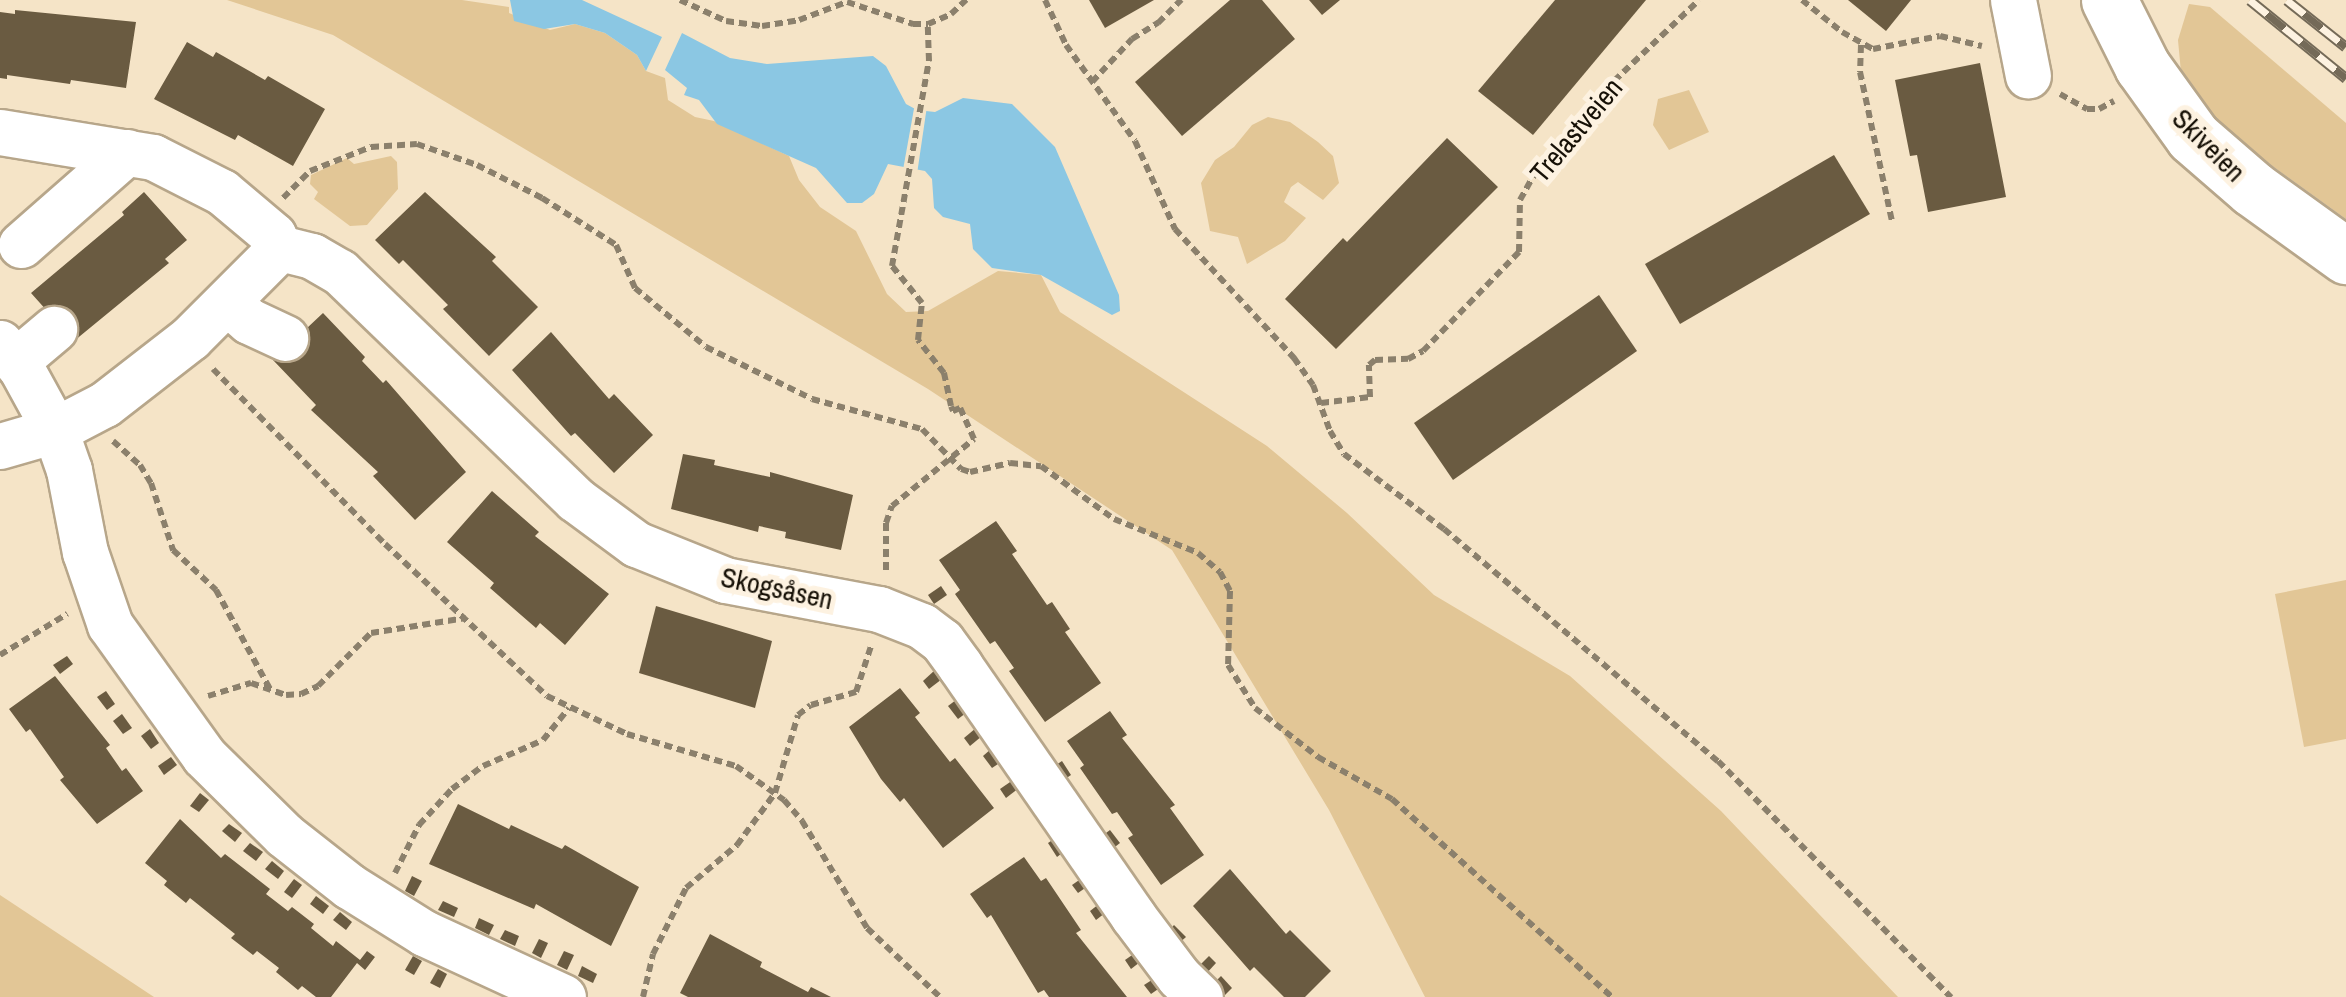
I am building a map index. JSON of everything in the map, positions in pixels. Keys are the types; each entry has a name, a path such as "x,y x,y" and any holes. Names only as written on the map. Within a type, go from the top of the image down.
{"main road":[{"name":"Skiveien","path":"2108,0 2142,66 2194,137 2253,189 2346,256"}],"street":[{"path":"2013,0 2028,76"},
{"name":"Skogsåsen","path":"0,132 153,157 194,176 272,237 340,272 576,499 636,544 725,580 879,609 922,626 942,641 1133,916 1179,977 1200,997"},
{"path":"20,245 126,152"},
{"path":"0,446 72,421 190,338 227,302 272,237"},
{"path":"227,302 249,320 286,338"},
{"path":"54,329 8,352 72,421 98,595 118,638 171,714 259,812 318,864 424,932 563,997"}],"path":[{"path":"680,0 748,25 799,20 848,2 928,24 951,14 966,0"},
{"path":"1045,0 1066,45 1135,140 1176,229 1294,358 1321,403 1330,431 1363,472 1444,529 1718,761 1951,997"},
{"path":"1092,82 1132,39 1158,23 1181,0"},
{"name":"Trelastveien","path":"1321,403 1370,398 1368,365 1376,360 1414,356 1519,252 1520,200 1533,177 1614,81 1699,0"},
{"path":"1802,0 1861,45 1860,72 1892,221"},
{"path":"644,997 653,954 686,888 738,844 775,793 792,729 804,708 848,697 860,687 879,609 888,512 898,499 974,439 960,408 954,411 950,406 944,373 918,340 922,303 892,266 929,61 928,24"},
{"path":"272,237 295,184 327,162 394,143 416,144 452,156 542,198 616,245 636,288 706,347 812,400 922,429 950,460 970,472 1010,462 1042,466 1114,519 1211,561 1230,590 1228,665 1255,708 1318,757 1392,798 1612,997"},
{"path":"190,338 216,374 385,544 528,680 569,708 628,734 736,766 775,793 802,821 867,928 940,997"},
{"path":"72,421 101,430 140,465 172,550 216,590 270,689"},
{"path":"0,655 98,595"},
{"path":"171,714 232,687 251,683 286,696 318,686 371,633 467,618"},
{"path":"380,906 419,824 452,789 484,766 543,740 569,708"}],"shaded area":[{"path":"227,0 462,0 509,7 509,13 550,30 575,24 605,33 637,55 646,71 665,78 668,100 695,117 714,121 789,156 799,180 820,207 856,231 887,294 906,312 928,311 998,271 1041,275 1060,312 1267,446 1347,513 1434,595 1570,676 1721,811 1898,997 1425,997 1329,810 1172,550 928,389 333,35"},
{"path":"2189,4 2210,7 2346,123 2346,219 2214,124 2182,83 2178,40"},
{"path":"1689,90 1709,132 1669,150 1653,125 1658,99"},
{"path":"1268,117 1290,122 1318,142 1333,156 1339,183 1323,200 1298,182 1291,187 1284,202 1306,218 1285,241 1247,264 1238,237 1210,231 1201,183 1215,160 1234,147 1252,125"},
{"path":"391,156 397,162 398,189 367,225 350,226 314,199 318,192 310,184 311,175 347,158 354,164"},
{"path":"2346,580 2346,739 2304,747 2275,594"},
{"path":"0,895 154,997 0,997"}],"water":[{"path":"510,0 582,0 662,37 646,71 637,55 605,33 575,24 544,29 514,21"},
{"path":"682,33 730,58 767,64 873,56 886,66 906,104 917,110 935,112 963,98 1012,104 1055,147 1119,295 1120,311 1112,315 1041,275 992,268 973,249 970,224 943,217 934,208 932,179 925,171 888,164 874,194 862,203 847,203 816,168 717,124 699,100 684,95 687,88 665,70"}],"pier":[{"path":"915,103 927,106 917,174 903,170"}],"building":[{"path":"1089,0 1154,0 1105,28"},
{"path":"1230,0 1262,0 1295,39 1182,136 1135,82"},
{"path":"1309,0 1340,0 1322,15"},
{"path":"1555,0 1646,0 1533,135 1478,91"},
{"path":"1848,0 1911,0 1886,31"},
{"path":"15,10 136,22 126,88 71,80 70,84 7,75 7,79 0,78 0,12 15,14"},
{"path":"187,42 213,57 216,52 265,80 268,76 325,109 293,166 238,135 235,140 154,99"},
{"path":"1980,63 2006,197 1928,212 1917,155 1910,156 1895,80"},
{"path":"1447,138 1498,187 1336,349 1285,299 1343,238 1347,242"},
{"path":"1834,155 1870,214 1680,324 1645,264"},
{"path":"144,192 187,240 165,259 169,263 74,341 31,293 124,215 122,212"},
{"path":"425,192 496,257 492,261 538,307 489,356 443,309 448,305 403,260 399,264 375,240"},
{"path":"1599,295 1637,351 1453,480 1414,423"},
{"path":"323,313 365,357 362,361 383,383 386,380 466,472 415,520 373,476 378,472 311,410 316,405 273,360"},
{"path":"551,332 609,399 614,394 653,435 614,473 575,433 571,436 512,370"},
{"path":"683,454 715,460 714,465 770,477 770,472 853,495 841,550 785,538 786,532 759,526 758,532 671,509"},
{"path":"492,491 539,532 535,536 609,594 565,645 540,623 536,628 490,588 494,583 447,542"},
{"path":"996,521 1017,551 1012,554 1047,605 1052,602 1070,629 1065,632 1101,683 1045,722 1009,671 1014,668 995,641 990,644 955,594 960,590 939,560"},
{"path":"941,586 947,595 934,604 928,595"},
{"path":"656,606 772,641 755,708 639,673"},
{"path":"67,656 73,664 60,674 53,665"},
{"path":"935,670 942,679 929,689 923,681"},
{"path":"55,676 110,745 106,748 122,771 126,768 143,791 97,824 60,780 64,777 30,729 26,732 9,709"},
{"path":"900,688 920,713 915,717 950,762 955,758 994,808 943,848 904,798 900,802 881,779 849,727"},
{"path":"106,691 115,704 107,710 97,697"},
{"path":"956,700 966,713 958,719 948,706"},
{"path":"1110,711 1127,735 1122,738 1175,805 1170,808 1204,855 1161,885 1128,838 1133,835 1117,812 1112,814 1080,768 1084,765 1067,741"},
{"path":"122,714 132,728 123,734 113,721"},
{"path":"976,728 982,736 970,746 964,738"},
{"path":"150,729 159,743 151,749 141,736"},
{"path":"991,749 1001,762 992,768 983,756"},
{"path":"171,757 177,765 164,775 158,766"},
{"path":"1062,761 1071,775 1062,781 1053,767"},
{"path":"1013,780 1019,788 1006,798 1000,789"},
{"path":"200,793 209,800 199,812 190,806"},
{"path":"458,804 509,829 511,825 562,849 565,845 639,887 611,946 536,904 534,909 429,864"},
{"path":"180,819 221,858 225,854 270,889 266,894 314,924 311,928 333,946 336,941 360,960 367,951 375,957 365,970 357,963 331,997 316,997 302,986 298,990 276,972 279,968 231,938 235,934 190,898 186,903 164,885 167,881 145,863"},
{"path":"229,824 242,833 235,842 222,831"},
{"path":"1110,830 1120,843 1111,850 1102,836"},
{"path":"1057,837 1066,850 1057,857 1048,843"},
{"path":"250,843 263,852 256,861 243,851"},
{"path":"1024,857 1041,881 1046,878 1081,930 1076,933 1127,997 1049,997 1044,990 1038,993 991,915 987,918 970,894"},
{"path":"272,861 284,871 278,879 265,869"},
{"path":"1230,869 1286,934 1290,930 1331,971 1305,997 1284,997 1254,967 1250,971 1193,906"},
{"path":"412,876 422,881 414,896 405,891"},
{"path":"1085,876 1091,884 1078,893 1072,885"},
{"path":"294,879 302,885 292,898 284,892"},
{"path":"316,896 329,906 323,914 310,904"},
{"path":"443,901 458,908 454,917 438,910"},
{"path":"1103,901 1109,910 1096,920 1090,911"},
{"path":"340,912 352,922 346,930 333,920"},
{"path":"479,918 494,925 489,935 475,928"},
{"path":"1174,925 1186,937 1178,944 1167,933"},
{"path":"505,930 519,936 515,946 500,939"},
{"path":"710,934 808,992 811,987 831,997 688,997 680,993"},
{"path":"539,939 548,943 541,958 532,953"},
{"path":"564,951 574,955 567,970 557,965"},
{"path":"1138,951 1144,959 1131,969 1125,960"},
{"path":"413,956 422,961 414,975 405,970"},
{"path":"1209,956 1216,963 1205,975 1198,967"},
{"path":"582,966 597,974 593,983 578,976"},
{"path":"438,969 447,974 440,988 430,983"},
{"path":"1158,976 1164,985 1151,994 1144,985"},
{"path":"1221,976 1232,988 1225,995 1213,984"}],"railway":[{"path":"2250,0 2346,78"},
{"path":"2287,0 2346,47"}]}
